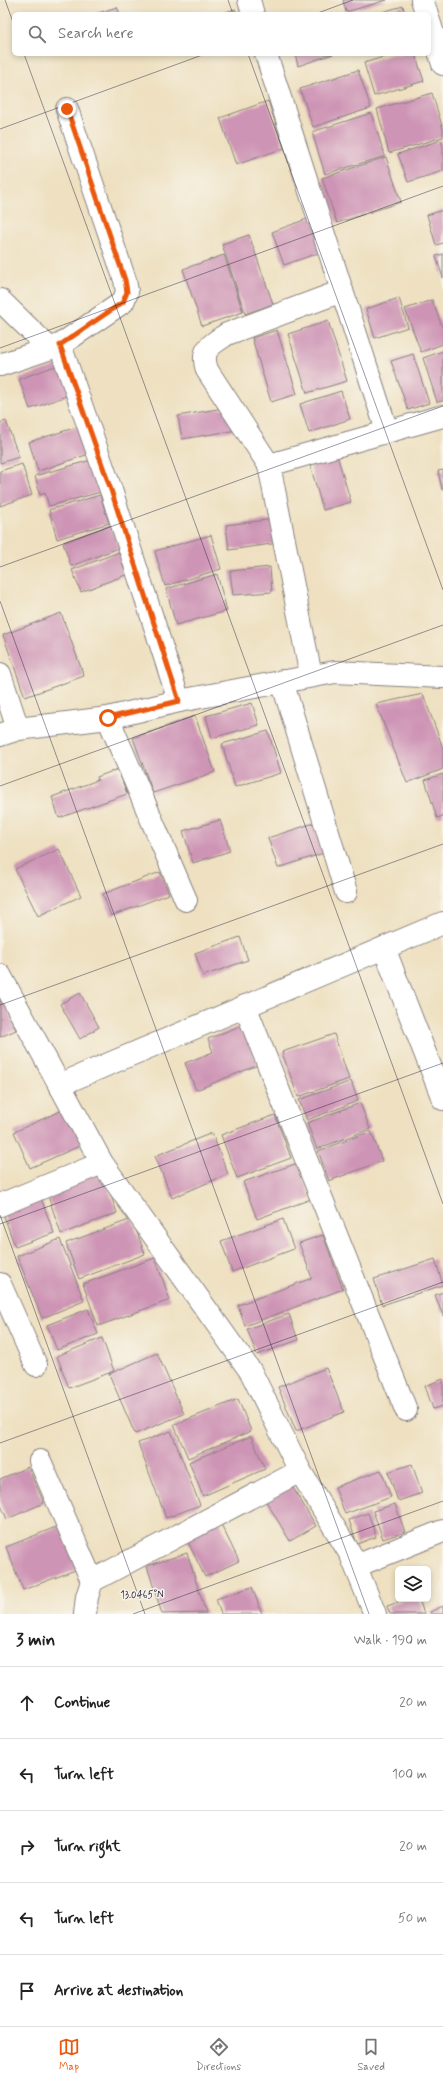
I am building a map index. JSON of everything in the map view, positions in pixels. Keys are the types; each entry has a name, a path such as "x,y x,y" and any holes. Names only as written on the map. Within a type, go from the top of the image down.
{"street":[{"path":"249,0 252,12"},
{"path":"422,0 426,12"},
{"path":"431,27 443,64"},
{"path":"267,56 387,431"},
{"path":"0,366 54,346 123,302 127,292 125,280 67,109"},
{"path":"311,676 269,465 207,370 204,359 205,351 212,344 227,334 342,291"},
{"path":"0,300 54,346 111,490 179,701"},
{"path":"269,465 443,416"},
{"path":"0,674 9,732 108,718 179,701 335,672 441,681"},
{"path":"282,681 346,892"},
{"path":"108,718 186,900"},
{"path":"59,1085 443,922"},
{"path":"384,948 443,1099"},
{"path":"1,979 102,1162 251,1372 300,1471 351,1555 375,1614"},
{"path":"245,1006 406,1410"},
{"path":"0,1205 102,1162"},
{"path":"0,1284 36,1365"},
{"path":"40,1461 92,1581 87,1597 85,1614"},
{"path":"92,1581 300,1471"},
{"path":"356,1566 443,1531"}],"building":[{"path":"343,0 387,0 346,12"},
{"path":"403,6 404,12 382,12"},
{"path":"117,7 119,12 101,12"},
{"path":"235,9 236,12 226,12"},
{"path":"296,56 327,56 298,66"},
{"path":"387,56 416,56 424,81 374,96 364,63"},
{"path":"358,70 371,108 313,127 300,89"},
{"path":"432,93 443,129 443,137 389,153 377,109"},
{"path":"268,101 284,148 236,165 220,118"},
{"path":"371,113 385,156 325,174 312,132"},
{"path":"441,140 443,147 443,171 408,182 398,154"},
{"path":"386,157 401,202 337,223 322,178"},
{"path":"443,210 443,243 436,245 427,215"},
{"path":"312,217 324,251 284,265 272,232"},
{"path":"249,235 273,304 245,314 222,244"},
{"path":"443,254 443,278 436,256"},
{"path":"224,255 243,312 202,326 183,269"},
{"path":"399,298 408,327 375,338 366,309"},
{"path":"432,300 443,329 443,344 421,352 405,309"},
{"path":"328,321 347,381 307,393 288,334"},
{"path":"277,330 297,394 271,402 252,338"},
{"path":"443,351 443,401 437,402 423,358"},
{"path":"413,354 429,403 408,410 391,361"},
{"path":"61,364 72,394 30,409 19,379"},
{"path":"341,391 350,419 309,433 300,404"},
{"path":"229,407 243,429 182,439 178,416"},
{"path":"6,421 19,457 0,463 0,423"},
{"path":"80,426 89,454 38,471 29,442"},
{"path":"336,452 351,502 323,510 309,461"},
{"path":"91,460 101,492 49,506 45,493 40,495 35,476"},
{"path":"22,464 32,495 0,506 0,471"},
{"path":"443,470 443,490 442,490 438,471"},
{"path":"100,495 109,523 57,539 49,510"},
{"path":"275,519 279,543 229,550 226,525"},
{"path":"111,525 119,548 71,566 63,543"},
{"path":"211,535 221,569 165,586 155,551"},
{"path":"119,552 128,574 81,592 72,570"},
{"path":"270,567 272,592 233,595 230,571"},
{"path":"217,574 227,611 176,625 166,589"},
{"path":"61,613 84,676 25,697 3,635"},
{"path":"423,694 443,748 443,769 407,783 376,704"},
{"path":"252,703 259,725 212,738 206,716"},
{"path":"195,716 215,772 153,793 133,738"},
{"path":"268,731 281,773 235,787 222,744"},
{"path":"118,769 127,794 59,818 52,797 98,780 97,777"},
{"path":"443,774 443,816 437,818 425,780"},
{"path":"220,820 230,851 193,863 183,831"},
{"path":"314,823 324,853 278,868 268,838"},
{"path":"59,849 81,896 38,916 15,869"},
{"path":"160,872 169,894 111,916 103,894"},
{"path":"240,937 248,960 203,976 195,953"},
{"path":"80,993 99,1027 80,1039 60,1004"},
{"path":"2,997 16,1030 0,1037 0,998"},
{"path":"242,1025 258,1065 196,1090 185,1063 213,1052 208,1039"},
{"path":"334,1034 349,1079 298,1097 282,1052"},
{"path":"351,1081 358,1101 307,1120 299,1100"},
{"path":"360,1103 370,1129 317,1149 307,1123"},
{"path":"67,1108 84,1144 30,1168 14,1132"},
{"path":"275,1115 291,1158 237,1178 221,1135"},
{"path":"371,1131 382,1161 329,1181 318,1151"},
{"path":"212,1133 228,1174 172,1198 155,1156"},
{"path":"298,1163 311,1199 257,1219 243,1182"},
{"path":"102,1170 117,1213 61,1234 46,1190"},
{"path":"40,1196 54,1233 15,1247 2,1210"},
{"path":"132,1219 145,1254 79,1279 66,1243"},
{"path":"283,1219 294,1249 232,1272 221,1241"},
{"path":"323,1235 343,1289 245,1326 238,1305 312,1278 299,1243"},
{"path":"60,1239 84,1301 42,1318 17,1256"},
{"path":"155,1258 170,1300 98,1326 83,1284"},
{"path":"435,1259 443,1285 382,1305 374,1279"},
{"path":"443,1292 443,1316 435,1295"},
{"path":"88,1309 98,1334 57,1350 47,1325"},
{"path":"289,1314 298,1340 257,1355 247,1329"},
{"path":"102,1338 114,1371 69,1388 57,1356"},
{"path":"157,1353 184,1414 135,1434 109,1374"},
{"path":"326,1368 344,1412 296,1431 278,1387"},
{"path":"443,1379 443,1406 433,1409 425,1386"},
{"path":"238,1399 251,1431 188,1458 174,1425"},
{"path":"171,1431 200,1505 166,1518 138,1443"},
{"path":"251,1436 265,1469 203,1496 189,1462"},
{"path":"412,1464 422,1493 398,1501 388,1472"},
{"path":"28,1467 44,1503 7,1519 0,1503 0,1479"},
{"path":"381,1470 391,1497 345,1514 335,1487"},
{"path":"292,1486 316,1526 290,1541 266,1501"},
{"path":"395,1504 405,1532 383,1539 373,1511"},
{"path":"368,1513 376,1537 357,1544 349,1520"},
{"path":"219,1520 239,1561 205,1577 185,1536"},
{"path":"61,1525 78,1569 23,1590 6,1547"},
{"path":"187,1553 206,1613 162,1614 147,1566"},
{"path":"252,1587 262,1614 221,1614 216,1599"},
{"path":"399,1602 420,1602 424,1614 390,1614 387,1606"},
{"path":"443,1606 443,1614 431,1614 430,1612"}],"route":[{"path":"67,109 125,280 127,292 123,302 60,345 111,490 179,701 108,718"}]}
